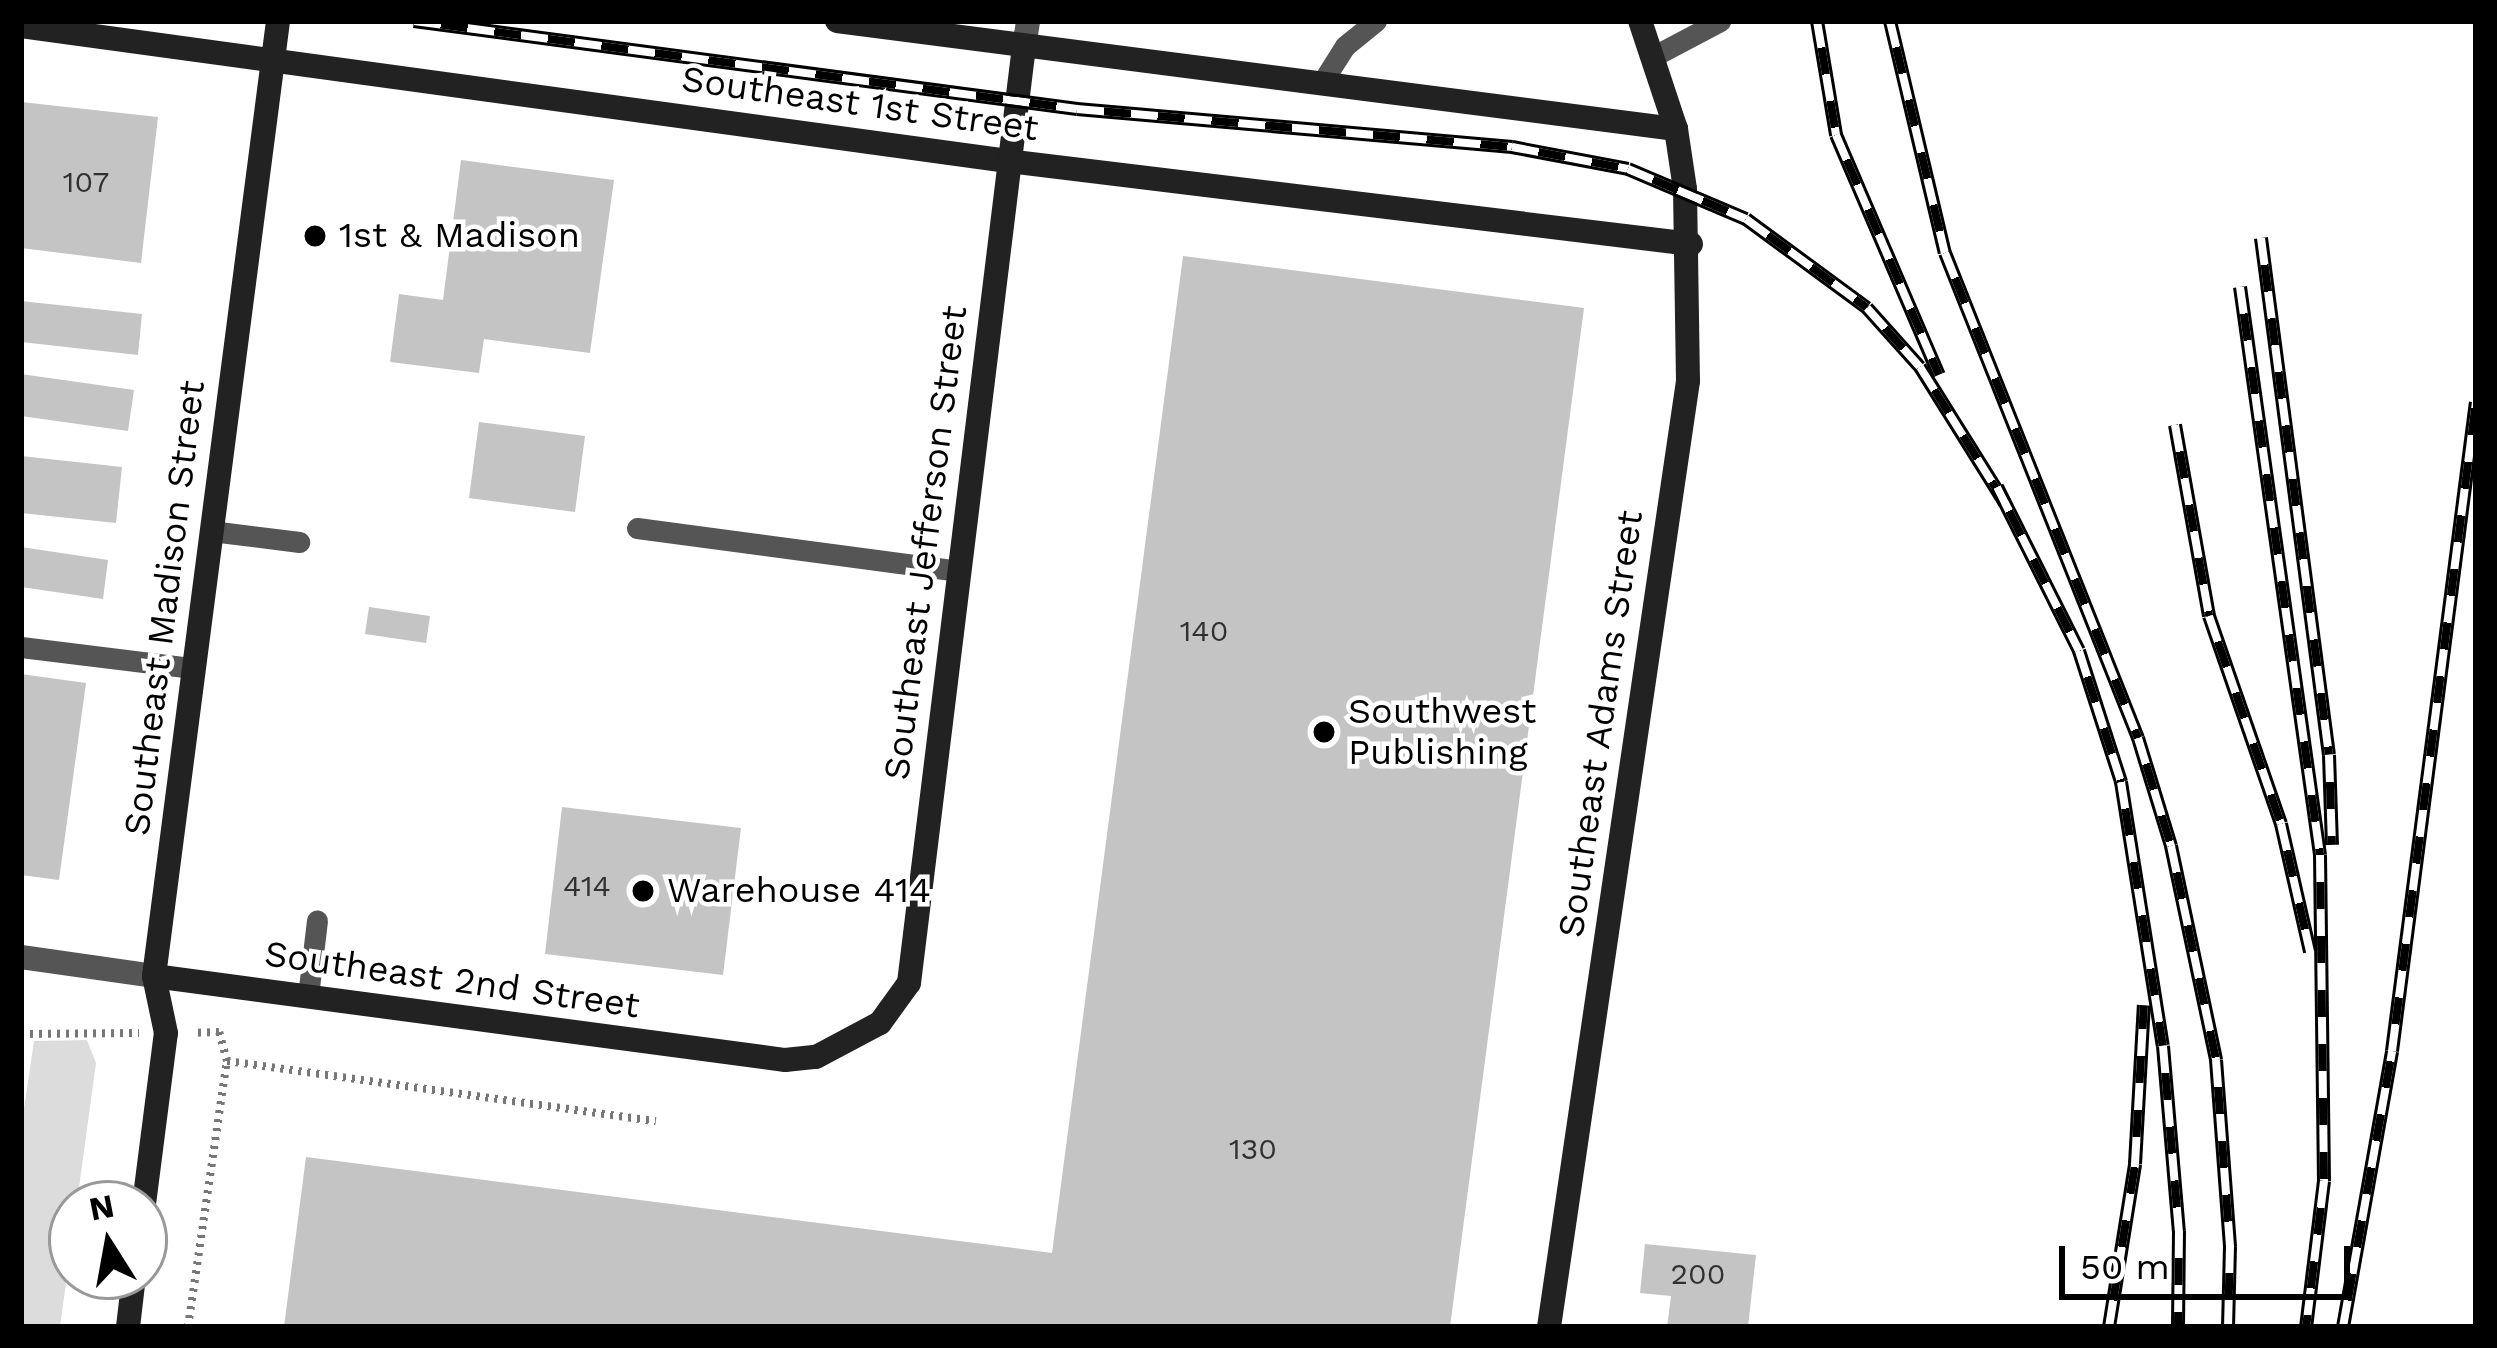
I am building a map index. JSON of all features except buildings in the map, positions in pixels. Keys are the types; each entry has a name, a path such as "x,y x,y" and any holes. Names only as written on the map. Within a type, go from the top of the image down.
{"street":[{"name":"Southeast Madison Street","path":"147,1180 166,1033 154,976 278,21"},
{"path":"837,21 1676,129"},
{"path":"1024,47 1028,21"},
{"name":"Southeast Adams Street","path":"1550,1327 1688,381 1691,244 1676,129 1640,21"},
{"name":"Southeast 1st Street","path":"21,26 1008,161 1691,244"},
{"name":"Southeast Jefferson Street","path":"868,1032 909,983 1024,47"},
{"name":"Southeast 2nd Street","path":"21,957 785,1060 816,1058 868,1032"}],"lane":[{"path":"1321,84 1346,46 1376,21"},
{"path":"1654,56 1720,21"},
{"path":"638,528 959,571"},
{"path":"211,531 299,542"},
{"path":"21,647 193,668"},
{"path":"308,996 317,921"}],"path":[{"path":"227,1061 656,1121"}],"shaded area":[{"path":"87,1040 96,1063 80,1180 48,1180 48,1300 64,1300 60,1327 21,1327 21,1129 34,1041"}],"railway":[{"path":"414,21 1077,109 1512,147 1628,169 1746,219 1867,308 1920,367 2005,503"},
{"path":"1817,21 1836,135 1939,375"},
{"path":"1890,21 1945,253 2138,738 2171,846 2216,1060 2230,1246 2228,1327"},
{"path":"2261,238 2329,755 2332,845"},
{"path":"2240,287 2320,855 2324,1181 2306,1327"},
{"path":"2343,1327 2392,1051 2476,402"},
{"path":"2175,425 2209,616 2281,824 2310,952"},
{"path":"1997,487 2079,651 2121,782 2163,1046 2179,1231 2178,1327"},
{"path":"2109,1327 2135,1164 2144,1005"}],"place":[{"name":"1st & Madison","path":"315,236"},
{"name":"Southwest Publishing","path":"1324,732"},
{"name":"Warehouse 414","path":"643,891"}]}
